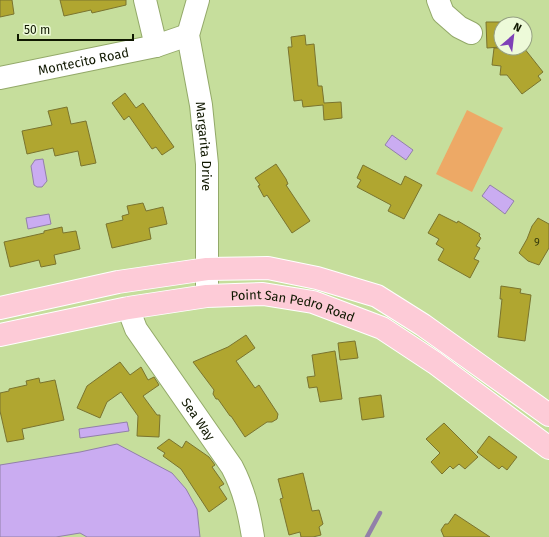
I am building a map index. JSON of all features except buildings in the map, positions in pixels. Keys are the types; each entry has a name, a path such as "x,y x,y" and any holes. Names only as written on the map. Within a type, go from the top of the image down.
{"main road":[{"path":"0,308 118,282 207,269 268,268 317,278 377,296 423,325 549,415"},
{"name":"Point San Pedro Road","path":"0,335 128,308 207,296 264,294 313,302 382,328 549,448"}],"street":[{"path":"144,0 156,46"},
{"name":"Margarita Drive","path":"198,0 188,35 201,105 207,164 207,296"},
{"path":"438,0 443,14 459,27 471,33"},
{"name":"Montecito Road","path":"0,78 156,46 188,35"},
{"name":"Sea Way","path":"128,308 136,329 232,467 239,480 247,506 253,537"}],"shaded area":[{"path":"467,110 503,128 472,192 436,174"},
{"path":"392,135 413,150 406,160 385,145"},
{"path":"43,159 47,181 42,187 37,187 34,185 31,166 35,160"},
{"path":"490,185 514,201 505,214 482,196"},
{"path":"49,214 51,224 28,229 26,218"},
{"path":"127,422 129,431 80,438 79,429"},
{"path":"117,444 172,473 186,489 197,509 200,537 87,537 80,533 56,537 0,537 0,465 80,452"}],"waterway":[{"path":"367,537 380,513"}]}
